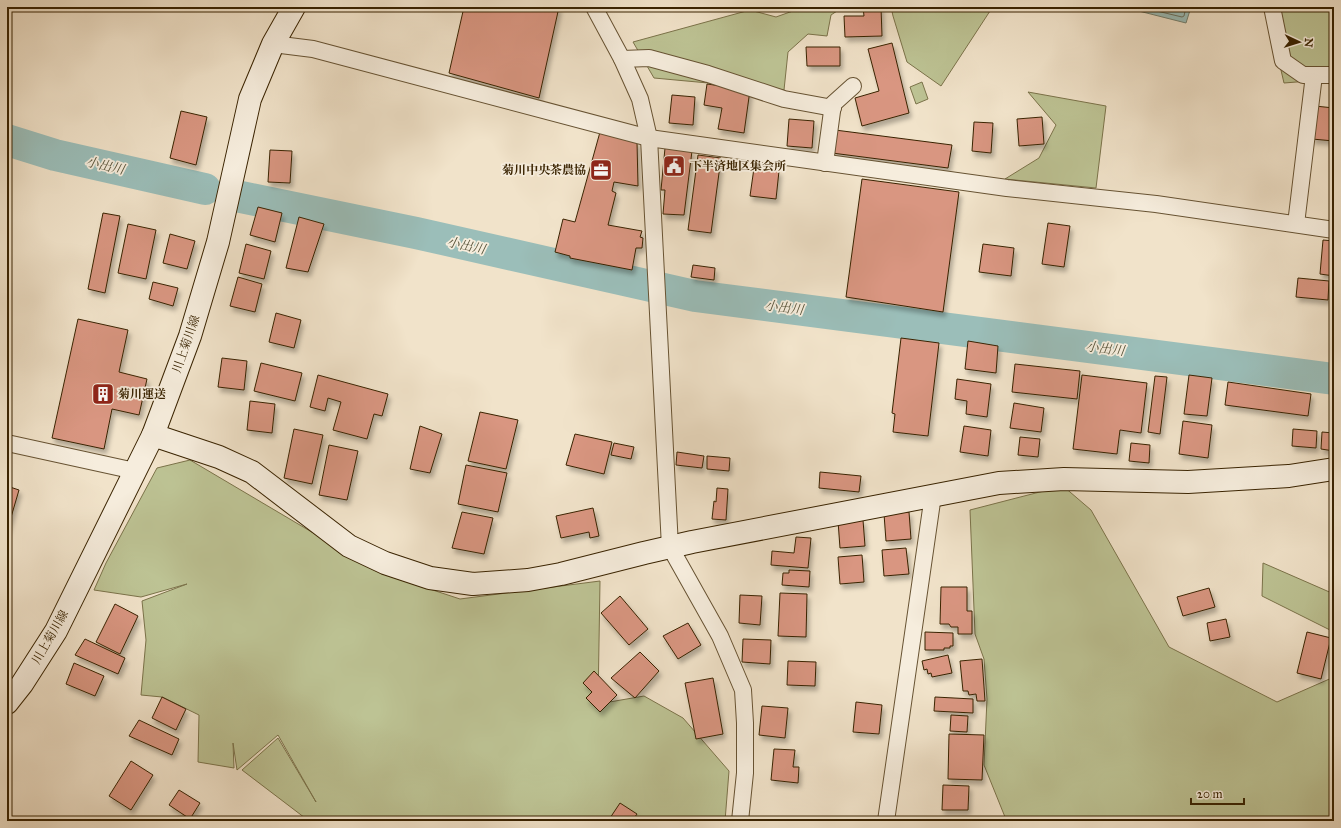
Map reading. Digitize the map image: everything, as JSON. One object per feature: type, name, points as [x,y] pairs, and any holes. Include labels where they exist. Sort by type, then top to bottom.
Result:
[{"type":"street","name":"川上菊川線","points":[[7,703],[22,684],[56,632],[153,435],[190,336],[218,242],[250,99],[273,44],[294,7]]},
{"type":"street","points":[[594,7],[622,59],[640,99],[649,138],[670,547],[720,636],[743,690],[745,772],[740,821]]},
{"type":"street","points":[[1272,7],[1283,61],[1303,74],[1334,75]]},
{"type":"street","points":[[273,44],[313,49],[649,138],[1007,188],[1156,204],[1334,230]]},
{"type":"street","points":[[622,59],[649,58],[708,74],[784,98],[833,108]]},
{"type":"street","points":[[1296,224],[1314,75]]},
{"type":"street","points":[[825,163],[833,104],[853,86]]},
{"type":"street","points":[[153,435],[219,457],[252,472],[349,546],[385,563],[430,578],[473,584],[528,580],[561,574],[670,547],[999,482],[1064,479],[1188,482],[1289,476],[1334,469]]},
{"type":"street","points":[[7,444],[135,471]]},
{"type":"street","points":[[886,821],[933,495]]},
{"type":"green space","points":[[804,7],[843,7],[831,15],[827,36],[808,34],[788,52],[784,90],[654,78],[633,42],[750,10],[776,17]]},
{"type":"green space","points":[[891,7],[955,7],[957,10],[990,11],[941,86],[907,62]]},
{"type":"green space","points":[[1271,7],[1334,7],[1334,79],[1284,83],[1270,23]]},
{"type":"green space","points":[[922,82],[928,99],[916,104],[910,87]]},
{"type":"green space","points":[[1028,92],[1106,106],[1096,188],[1005,179],[1039,158],[1056,125]]},
{"type":"green space","points":[[190,460],[381,573],[460,599],[600,581],[598,704],[644,696],[683,718],[729,771],[725,821],[309,821],[242,770],[278,738],[316,802],[278,735],[237,770],[233,743],[234,768],[198,762],[199,715],[162,697],[141,695],[146,640],[142,601],[187,584],[141,597],[94,590],[106,563],[157,468]]},
{"type":"green space","points":[[1063,486],[1091,510],[1169,647],[1277,702],[1334,677],[1334,821],[1028,821],[1005,817],[984,765],[987,699],[984,659],[975,634],[970,510]]},
{"type":"green space","points":[[1263,563],[1334,594],[1334,632],[1262,596]]},
{"type":"water","points":[[1123,7],[1191,7],[1186,23]]},
{"type":"building","points":[[464,7],[559,7],[539,98],[449,73]]},
{"type":"building","points":[[863,7],[881,7],[882,36],[845,37],[844,16],[864,16]]},
{"type":"building","points":[[892,43],[909,113],[862,126],[855,98],[879,91],[868,49]]},
{"type":"building","points":[[806,47],[840,47],[840,66],[807,66]]},
{"type":"building","points":[[707,84],[750,90],[744,133],[718,129],[722,108],[704,105]]},
{"type":"building","points":[[672,95],[695,97],[693,125],[669,123]]},
{"type":"building","points":[[1315,106],[1334,108],[1334,141],[1312,139]]},
{"type":"building","points":[[181,111],[207,117],[196,165],[170,158]]},
{"type":"building","points":[[1042,117],[1044,144],[1019,146],[1017,119]]},
{"type":"building","points":[[789,119],[814,121],[812,148],[787,146]]},
{"type":"building","points":[[974,122],[993,123],[991,153],[972,151]]},
{"type":"building","points":[[835,130],[952,145],[948,168],[832,153]]},
{"type":"building","points":[[600,132],[637,142],[638,186],[614,182],[612,191],[616,193],[608,225],[642,231],[640,237],[643,238],[642,248],[636,248],[632,270],[570,258],[570,256],[555,252],[563,219],[575,222]]},
{"type":"building","points":[[665,148],[692,151],[684,215],[663,214],[665,190],[661,190]]},
{"type":"building","points":[[270,150],[292,151],[290,183],[268,182]]},
{"type":"building","points":[[698,155],[721,158],[711,233],[688,230]]},
{"type":"building","points":[[754,168],[779,171],[776,199],[750,196]]},
{"type":"building","points":[[862,179],[959,192],[943,312],[846,297]]},
{"type":"building","points":[[258,207],[282,213],[275,242],[250,235]]},
{"type":"building","points":[[103,213],[120,216],[105,293],[88,289]]},
{"type":"building","points":[[299,217],[324,224],[308,272],[286,268]]},
{"type":"building","points":[[1048,223],[1070,226],[1064,267],[1042,264]]},
{"type":"building","points":[[128,224],[156,230],[146,279],[118,273]]},
{"type":"building","points":[[170,234],[195,241],[187,269],[163,263]]},
{"type":"building","points":[[1323,240],[1334,241],[1334,276],[1320,274]]},
{"type":"building","points":[[246,244],[271,251],[264,279],[239,273]]},
{"type":"building","points":[[983,244],[1014,248],[1011,276],[979,272]]},
{"type":"building","points":[[693,265],[715,268],[714,280],[691,277]]},
{"type":"building","points":[[238,277],[262,284],[255,312],[230,306]]},
{"type":"building","points":[[1298,278],[1329,281],[1328,300],[1296,297]]},
{"type":"building","points":[[153,282],[178,288],[173,306],[149,299]]},
{"type":"building","points":[[276,313],[301,320],[294,348],[269,342]]},
{"type":"building","name":"菊川運送","points":[[78,319],[128,330],[119,372],[147,379],[139,415],[112,409],[104,449],[52,438]]},
{"type":"building","points":[[901,338],[939,343],[928,436],[893,432],[895,414],[892,413]]},
{"type":"building","points":[[968,341],[998,346],[996,373],[965,369]]},
{"type":"building","points":[[222,358],[247,361],[244,390],[218,387]]},
{"type":"building","points":[[261,363],[302,373],[295,401],[254,391]]},
{"type":"building","points":[[1015,364],[1080,371],[1077,399],[1012,392]]},
{"type":"building","points":[[318,375],[388,394],[382,416],[374,414],[367,439],[333,430],[341,402],[328,398],[325,411],[310,407]]},
{"type":"building","points":[[1082,375],[1147,383],[1141,433],[1120,430],[1117,454],[1073,449]]},
{"type":"building","points":[[1189,375],[1212,378],[1207,416],[1184,414]]},
{"type":"building","points":[[1155,376],[1167,377],[1160,434],[1148,432]]},
{"type":"building","points":[[957,379],[991,384],[987,417],[966,414],[967,401],[955,399]]},
{"type":"building","points":[[1228,382],[1311,394],[1308,416],[1225,405]]},
{"type":"building","points":[[250,401],[275,404],[272,433],[247,430]]},
{"type":"building","points":[[1014,403],[1044,408],[1041,432],[1010,428]]},
{"type":"building","points":[[480,412],[518,420],[506,469],[468,461]]},
{"type":"building","points":[[1183,421],[1212,425],[1208,458],[1179,454]]},
{"type":"building","points":[[420,426],[442,434],[430,473],[410,469]]},
{"type":"building","points":[[964,426],[991,430],[988,456],[960,452]]},
{"type":"building","points":[[294,429],[323,435],[312,484],[284,478]]},
{"type":"building","points":[[1293,429],[1317,431],[1316,448],[1292,446]]},
{"type":"building","points":[[1322,432],[1334,433],[1334,451],[1321,449]]},
{"type":"building","points":[[575,434],[612,442],[604,474],[566,465]]},
{"type":"building","points":[[1020,437],[1040,439],[1038,457],[1018,455]]},
{"type":"building","points":[[614,443],[634,447],[631,459],[611,455]]},
{"type":"building","points":[[1131,443],[1150,445],[1149,463],[1129,461]]},
{"type":"building","points":[[329,445],[358,451],[347,500],[319,495]]},
{"type":"building","points":[[677,452],[704,456],[702,468],[676,465]]},
{"type":"building","points":[[707,456],[730,458],[729,471],[707,469]]},
{"type":"building","points":[[466,465],[507,473],[498,512],[458,504]]},
{"type":"building","points":[[820,472],[861,476],[859,492],[819,488]]},
{"type":"building","points":[[7,486],[19,490],[7,531]]},
{"type":"building","points":[[717,488],[728,489],[726,520],[712,519],[714,501],[716,502]]},
{"type":"building","points":[[593,508],[599,536],[590,538],[589,532],[561,538],[556,516]]},
{"type":"building","points":[[462,512],[493,518],[484,554],[452,548]]},
{"type":"building","points":[[909,512],[911,539],[886,541],[884,514]]},
{"type":"building","points":[[863,520],[865,546],[840,548],[838,521]]},
{"type":"building","points":[[796,537],[811,538],[808,568],[771,565],[772,551],[794,553]]},
{"type":"building","points":[[906,548],[909,574],[884,576],[882,550]]},
{"type":"building","points":[[862,555],[864,582],[840,584],[838,557]]},
{"type":"building","points":[[789,570],[810,571],[809,587],[782,585],[783,573],[789,573]]},
{"type":"building","points":[[941,587],[967,587],[967,611],[972,611],[972,634],[958,634],[958,627],[951,627],[949,624],[940,624]]},
{"type":"building","points":[[1209,588],[1215,607],[1183,616],[1177,597]]},
{"type":"building","points":[[780,593],[807,594],[806,637],[778,636]]},
{"type":"building","points":[[740,595],[762,596],[760,625],[739,623]]},
{"type":"building","points":[[620,596],[648,629],[629,645],[601,613]]},
{"type":"building","points":[[115,604],[138,616],[120,654],[96,642]]},
{"type":"building","points":[[1226,619],[1230,637],[1210,641],[1207,623]]},
{"type":"building","points":[[688,623],[701,645],[678,659],[663,636]]},
{"type":"building","points":[[925,632],[953,633],[953,646],[950,646],[950,648],[944,648],[944,650],[925,650]]},
{"type":"building","points":[[1307,632],[1331,638],[1321,679],[1297,673]]},
{"type":"building","points":[[85,639],[125,658],[118,674],[75,655]]},
{"type":"building","points":[[743,639],[771,640],[770,664],[742,662]]},
{"type":"building","points":[[640,652],[659,671],[635,698],[611,678]]},
{"type":"building","points":[[948,655],[952,673],[932,677],[931,673],[928,674],[927,669],[924,670],[922,661]]},
{"type":"building","points":[[982,659],[985,701],[977,701],[976,694],[969,695],[968,691],[963,691],[960,661]]},
{"type":"building","points":[[788,661],[816,662],[815,686],[787,685]]},
{"type":"building","points":[[74,663],[104,676],[95,696],[66,684]]},
{"type":"building","points":[[594,671],[617,695],[600,712],[586,698],[592,692],[583,683]]},
{"type":"building","points":[[713,678],[723,734],[696,739],[685,683]]},
{"type":"building","points":[[162,697],[186,709],[176,730],[152,718]]},
{"type":"building","points":[[935,697],[973,699],[973,713],[934,711]]},
{"type":"building","points":[[856,702],[882,705],[879,734],[853,732]]},
{"type":"building","points":[[762,706],[788,708],[785,738],[759,735]]},
{"type":"building","points":[[951,715],[968,716],[967,732],[950,731]]},
{"type":"building","points":[[139,720],[179,739],[172,755],[129,736]]},
{"type":"building","points":[[949,734],[984,735],[982,780],[948,779]]},
{"type":"building","points":[[774,749],[795,750],[793,767],[799,767],[798,783],[771,780]]},
{"type":"building","points":[[131,761],[153,775],[131,810],[109,796]]},
{"type":"building","points":[[943,785],[969,786],[968,810],[942,810]]},
{"type":"building","points":[[179,790],[200,803],[190,819],[169,805]]},
{"type":"building","points":[[620,803],[637,814],[632,821],[608,821]]},
{"type":"waterway","name":"小出川","points":[[7,140],[55,155],[205,189]]},
{"type":"waterway","name":"小出川","points":[[241,197],[416,233],[695,296],[1334,379]]},
{"type":"place","name":"下半済地区集会所","points":[[674,166]]},
{"type":"place","name":"菊川中央茶農協","points":[[601,170]]},
{"type":"place","name":"菊川運送","points":[[103,394]]}]
